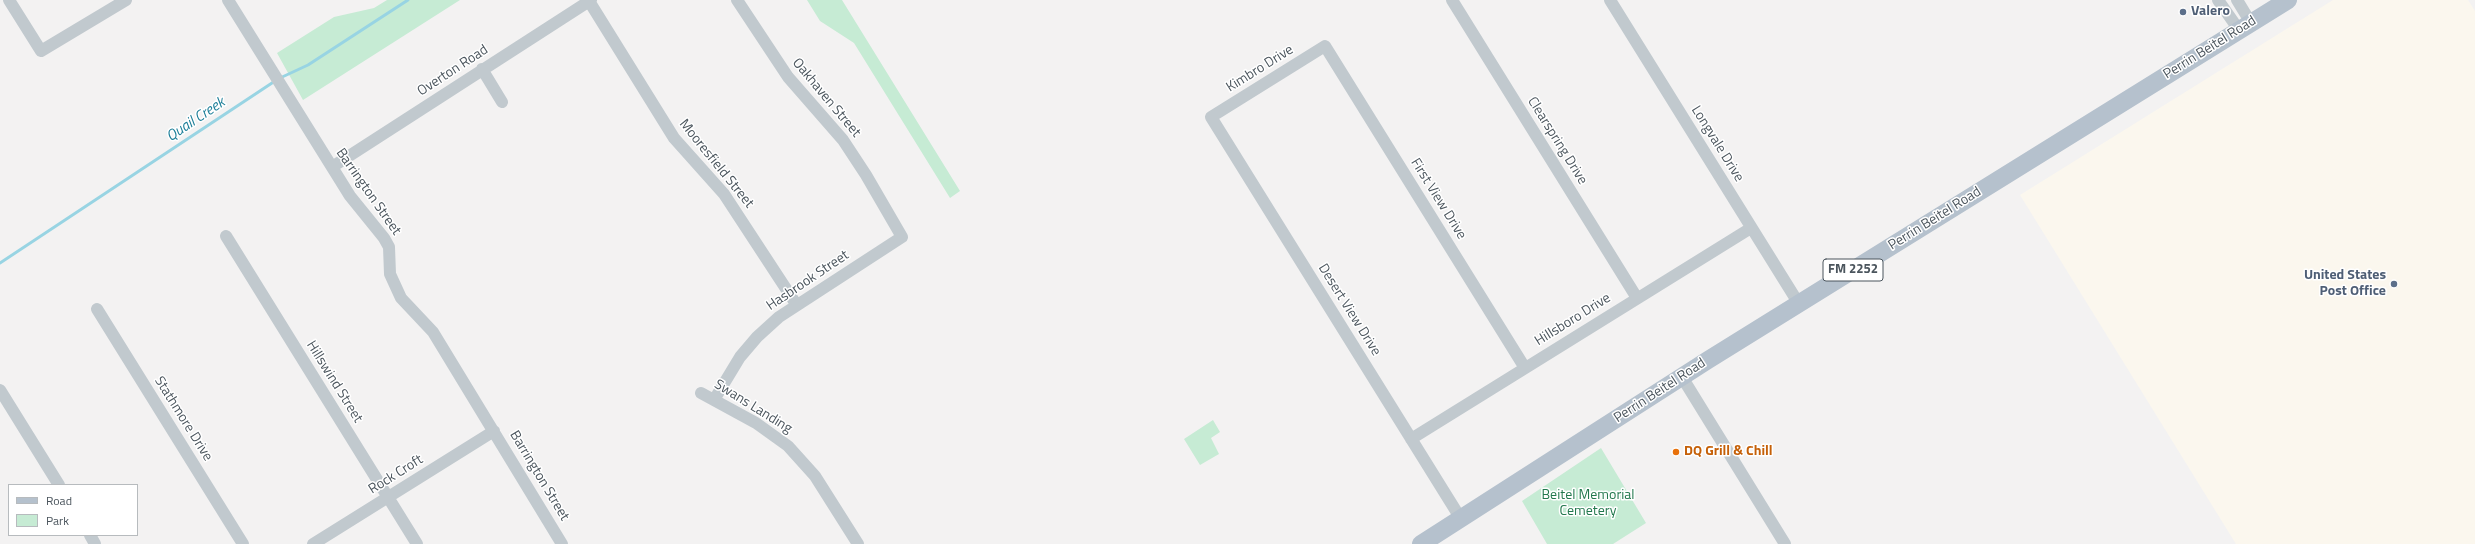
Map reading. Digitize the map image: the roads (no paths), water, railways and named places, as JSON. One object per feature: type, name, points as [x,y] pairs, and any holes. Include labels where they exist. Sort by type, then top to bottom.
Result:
[{"type":"main road","name":"Perrin Beitel Road","points":[[1421,544],[1798,304],[2288,0]]},
{"type":"street","points":[[9,0],[41,51],[126,0]]},
{"type":"street","name":"Barrington Street","points":[[228,0],[350,196],[384,238],[389,247],[390,274],[401,298],[433,332],[562,544]]},
{"type":"street","name":"Oakhaven Street","points":[[737,0],[784,71],[843,140],[866,175],[902,237]]},
{"type":"street","name":"Clearspring Drive","points":[[1452,0],[1637,298]]},
{"type":"street","name":"Longvale Drive","points":[[1610,0],[1798,304]]},
{"type":"street","points":[[2218,0],[2245,26]]},
{"type":"street","points":[[2236,0],[2245,26]]},
{"type":"street","name":"Overton Road","points":[[332,167],[590,1]]},
{"type":"street","name":"Mooresfield Street","points":[[590,1],[674,138],[724,194],[796,304]]},
{"type":"street","name":"Kimbro Drive","points":[[1211,117],[1325,46]]},
{"type":"street","name":"First View Drive","points":[[1325,46],[1525,368]]},
{"type":"street","points":[[482,70],[502,102]]},
{"type":"street","name":"Desert View Drive","points":[[1211,117],[1461,519]]},
{"type":"street","name":"Hillsboro Drive","points":[[1411,439],[1751,228]]},
{"type":"street","name":"Hillswind Street","points":[[226,236],[417,544]]},
{"type":"street","name":"Hasbrook Street","points":[[714,400],[730,371],[757,337],[796,304],[902,237]]},
{"type":"street","name":"Stathmore Drive","points":[[98,309],[243,544]]},
{"type":"street","points":[[1682,377],[1785,544]]},
{"type":"street","points":[[0,390],[58,484]]},
{"type":"street","name":"Swans Landing","points":[[701,393],[772,434],[797,456],[815,476],[858,544]]},
{"type":"street","name":"Rock Croft","points":[[313,544],[494,431]]},
{"type":"waterway","name":"Quail Creek","points":[[280,78],[308,65],[408,0]]},
{"type":"waterway","name":"Quail Creek","points":[[0,263],[275,81]]},
{"type":"place","name":"Valero","points":[[2183,12]]},
{"type":"place","name":"United States Post Office","points":[[2394,284]]},
{"type":"place","name":"DQ Grill & Chill","points":[[1676,452]]},
{"type":"park label","name":"Beitel Memorial Cemetery","points":[[1588,504]]}]
